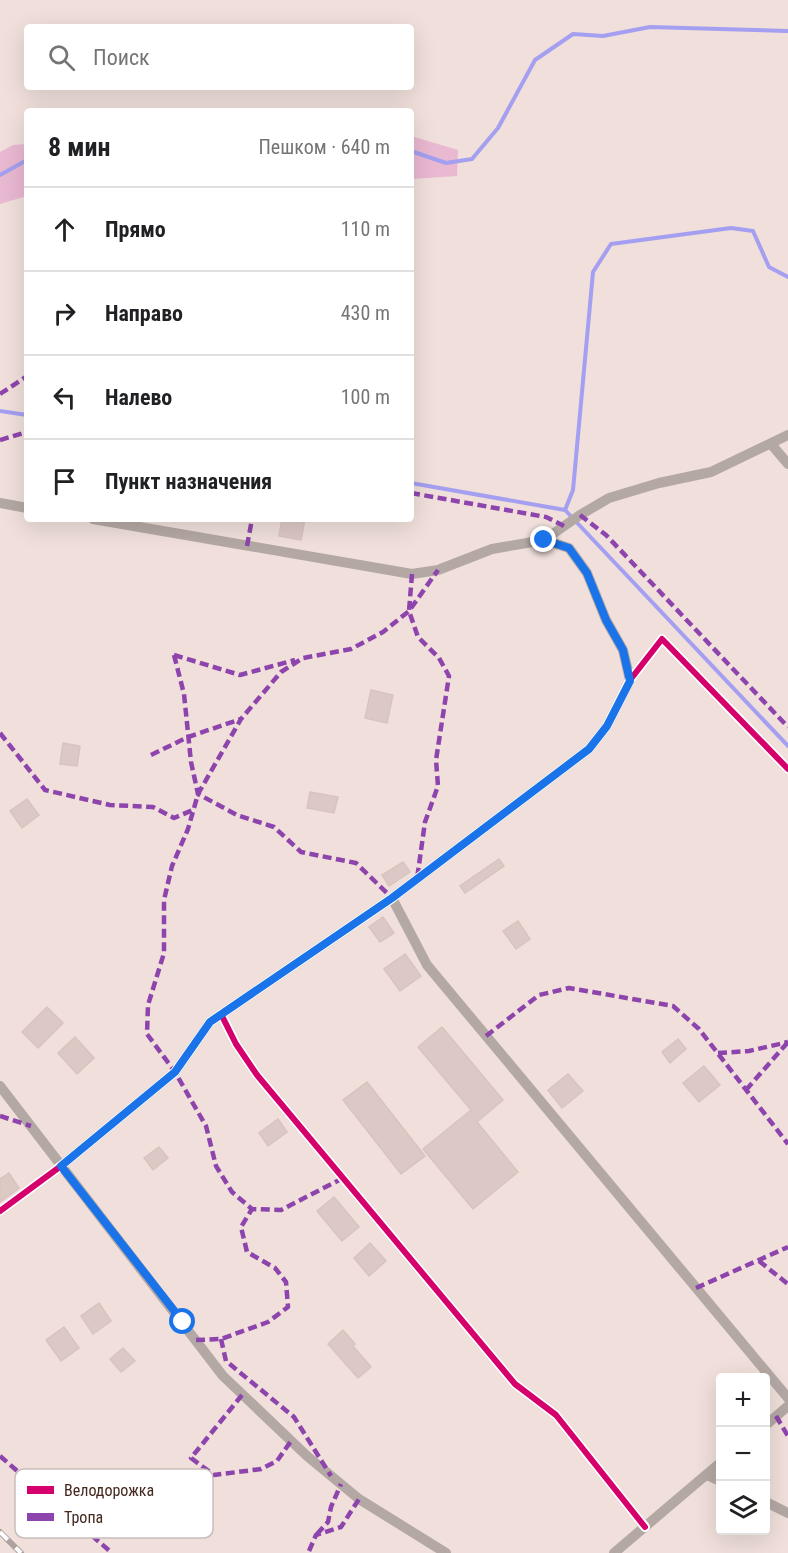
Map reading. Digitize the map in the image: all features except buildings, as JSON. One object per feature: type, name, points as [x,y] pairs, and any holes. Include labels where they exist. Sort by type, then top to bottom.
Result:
[{"type":"street","points":[[110,522],[412,574],[438,570],[492,549],[544,540],[580,514],[609,498],[658,483],[711,472],[788,435]]},
{"type":"street","points":[[771,444],[788,464]]},
{"type":"street","points":[[0,503],[24,507]]},
{"type":"street","points":[[544,540],[569,548],[587,573],[606,620],[623,650],[630,681]]},
{"type":"street","points":[[0,1211],[61,1166],[175,1072],[210,1022],[392,898],[589,749],[607,726],[630,681],[662,639],[788,770]]},
{"type":"street","points":[[392,898],[427,965],[788,1398]]},
{"type":"street","points":[[221,1014],[236,1044],[257,1075],[516,1384],[556,1415],[645,1527]]},
{"type":"street","points":[[0,1086],[223,1376],[307,1456],[359,1499],[446,1553]]},
{"type":"street","points":[[770,1421],[788,1406]]},
{"type":"street","points":[[614,1553],[716,1466]]},
{"type":"street","points":[[707,1474],[716,1479]]},
{"type":"street","points":[[770,1504],[788,1513]]},
{"type":"shaded area","points":[[414,137],[458,150],[457,176],[414,179]]},
{"type":"shaded area","points":[[24,144],[24,197],[0,204],[0,152],[13,145]]},
{"type":"waterway","points":[[414,152],[446,163],[472,159],[498,128],[535,60],[573,34],[603,36],[650,27],[788,31]]},
{"type":"waterway","points":[[0,175],[24,162]]},
{"type":"waterway","points":[[565,510],[573,490],[593,272],[611,244],[731,228],[753,231],[769,267],[788,277]]},
{"type":"waterway","points":[[0,411],[24,415]]},
{"type":"waterway","points":[[414,484],[565,510],[788,746]]},
{"type":"railway","points":[[0,1532],[21,1553]]},
{"type":"marked path","points":[[0,394],[24,378]]},
{"type":"marked path","points":[[0,440],[24,433]]},
{"type":"marked path","points":[[414,494],[546,517],[564,526]]},
{"type":"marked path","points":[[580,515],[606,535],[788,727]]},
{"type":"marked path","points":[[247,546],[251,522]]},
{"type":"marked path","points":[[343,1178],[281,1210],[252,1209],[232,1192],[216,1166],[206,1126],[175,1072],[147,1034],[148,1005],[164,953],[164,900],[172,866],[188,829],[198,794],[241,719],[281,672],[303,658],[351,649],[383,632],[409,611],[438,570]]},
{"type":"marked path","points":[[412,574],[409,611],[418,637],[439,658],[449,676],[436,760],[438,786],[425,822],[417,879]]},
{"type":"marked path","points":[[174,655],[184,694],[191,762],[198,794],[237,815],[274,827],[301,852],[356,863],[392,898]]},
{"type":"marked path","points":[[174,655],[240,675],[295,660]]},
{"type":"marked path","points":[[151,755],[188,737],[241,719]]},
{"type":"marked path","points":[[0,733],[45,790],[110,805],[153,807],[174,818],[193,810]]},
{"type":"marked path","points":[[486,1036],[539,995],[569,988],[673,1006],[699,1029],[788,1144]]},
{"type":"marked path","points":[[718,1053],[749,1051],[788,1042]]},
{"type":"marked path","points":[[746,1090],[788,1042]]},
{"type":"marked path","points":[[0,1116],[31,1126]]},
{"type":"marked path","points":[[196,1340],[221,1339],[268,1322],[288,1307],[286,1282],[275,1268],[247,1252],[241,1227],[252,1209]]},
{"type":"marked path","points":[[696,1288],[788,1247]]},
{"type":"marked path","points":[[759,1261],[788,1284]]},
{"type":"marked path","points":[[221,1339],[226,1361],[294,1417],[331,1476]]},
{"type":"marked path","points":[[206,1469],[191,1458],[242,1395]]},
{"type":"marked path","points":[[776,1416],[788,1436]]},
{"type":"marked path","points":[[213,1474],[261,1469],[277,1461],[291,1441]]},
{"type":"marked path","points":[[0,1456],[15,1469]]},
{"type":"marked path","points":[[317,1534],[328,1522],[331,1507],[341,1484]]},
{"type":"marked path","points":[[309,1551],[316,1535],[341,1527],[359,1499]]},
{"type":"marked path","points":[[95,1538],[112,1553]]},
{"type":"cycle path","points":[[0,1211],[61,1166],[175,1072],[210,1022],[392,898],[589,749],[607,726],[630,680],[662,639],[788,769]]},
{"type":"cycle path","points":[[221,1014],[236,1044],[257,1075],[515,1384],[556,1415],[645,1527]]},
{"type":"route","points":[[183,1322],[61,1166],[175,1072],[210,1022],[392,898],[589,749],[607,726],[630,681],[623,650],[606,620],[587,573],[569,548],[544,540]]}]
